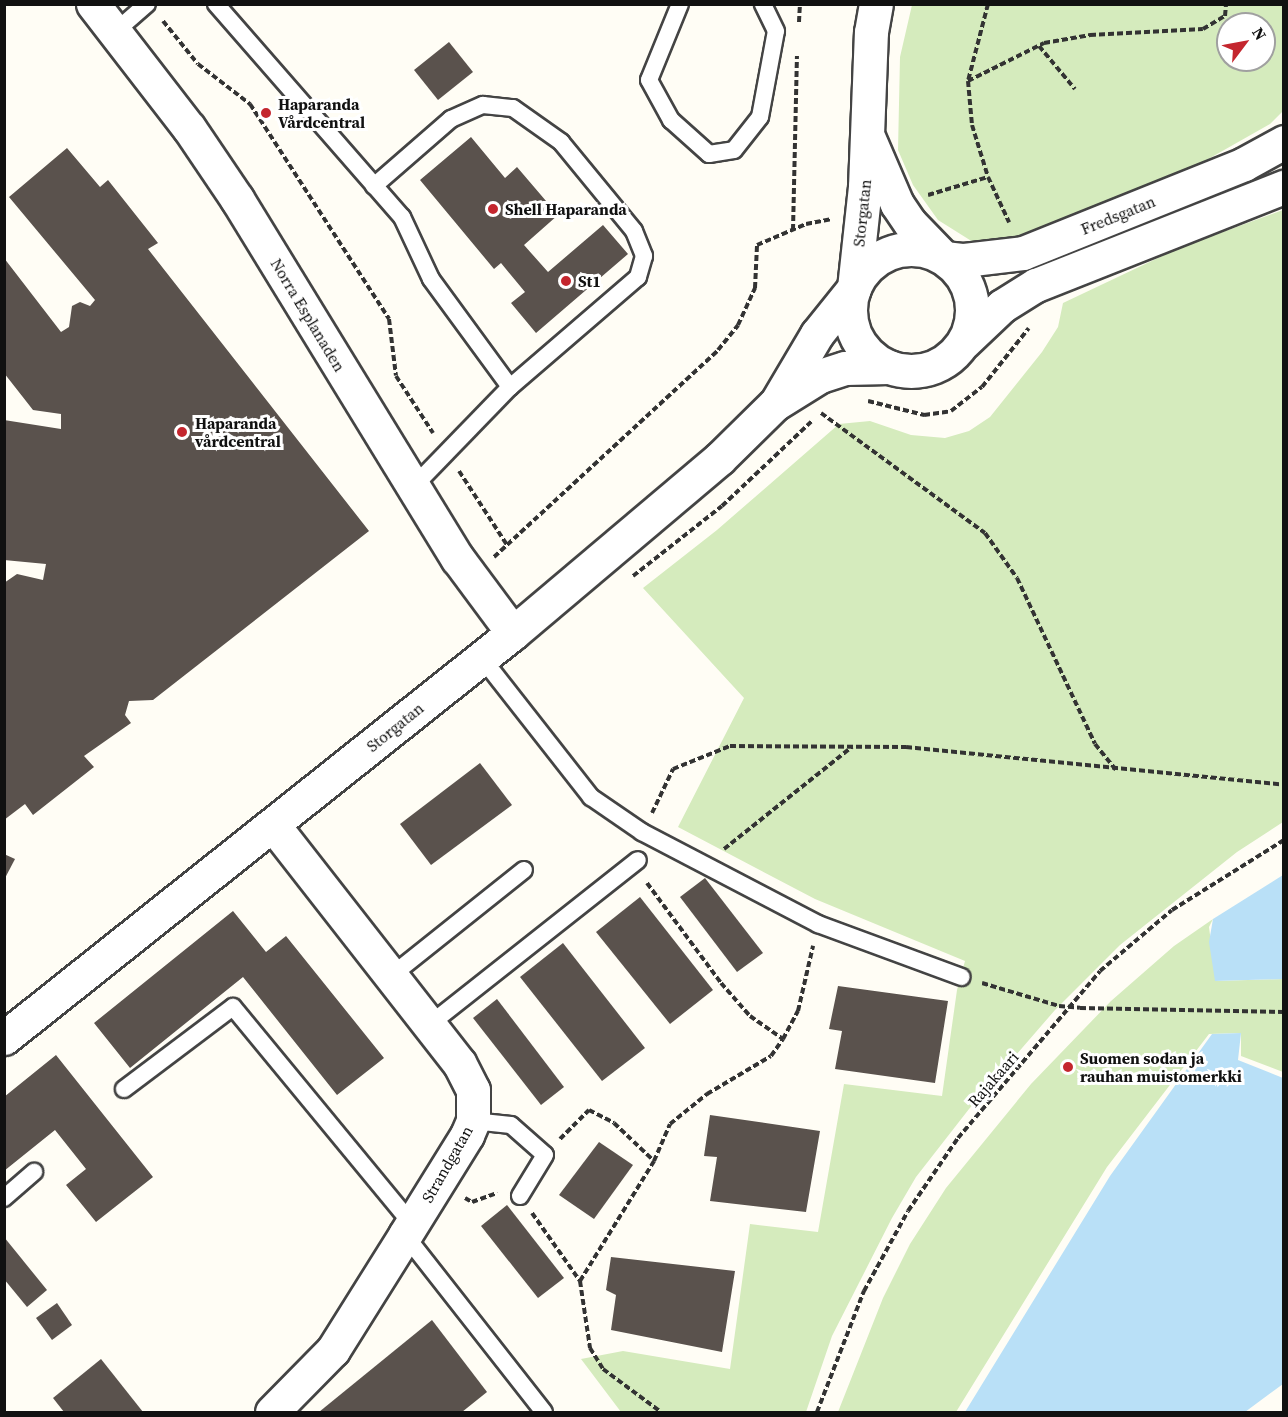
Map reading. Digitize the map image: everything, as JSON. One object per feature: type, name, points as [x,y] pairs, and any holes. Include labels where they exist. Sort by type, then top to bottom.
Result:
[{"type":"street","name":"Norra Esplanaden","points":[[93,4],[116,31],[237,199],[413,487],[472,579],[513,633]]},
{"type":"street","name":"Storgatan","points":[[876,4],[871,32],[869,139],[863,213],[850,311],[855,335],[868,355],[889,367]]},
{"type":"street","name":"Storgatan","points":[[4,1038],[513,633],[719,459],[775,404],[820,376],[845,368],[889,367],[913,372],[931,368],[947,360],[963,342],[972,320],[971,296],[961,274],[897,204],[869,139]]},
{"type":"street","name":"Fredsgatan","points":[[944,258],[984,261],[1023,253],[1244,164],[1284,142]]},
{"type":"street","name":"Fredsgatan","points":[[963,342],[1002,306],[1036,285],[1284,187]]},
{"type":"street","name":"Storgatan","points":[[775,404],[817,334],[854,288],[866,268],[897,250],[921,249],[944,258]]},
{"type":"street","name":"Strandgatan","points":[[272,1413],[333,1350],[437,1183],[473,1120],[473,1090],[459,1063],[273,825]]},
{"type":"lane","points":[[216,4],[402,217],[431,279],[510,387]]},
{"type":"lane","points":[[680,4],[649,80],[670,120],[709,154],[734,150],[760,117],[776,31],[763,4]]},
{"type":"lane","points":[[116,31],[151,9]]},
{"type":"lane","points":[[374,186],[451,119],[483,105],[513,108],[561,142],[634,231],[644,256],[638,277],[510,387],[413,487]]},
{"type":"lane","points":[[482,658],[591,797],[642,832],[702,866],[818,924],[961,976]]},
{"type":"lane","points":[[429,1024],[635,862]]},
{"type":"lane","points":[[391,976],[524,870]]},
{"type":"lane","points":[[124,1089],[233,1006],[408,1229],[544,1413]]},
{"type":"lane","points":[[473,1120],[511,1125],[545,1155],[520,1196]]},
{"type":"lane","points":[[4,1198],[34,1172]]},
{"type":"path","points":[[798,33],[800,4]]},
{"type":"path","points":[[968,81],[1039,46],[1090,35],[1203,28],[1225,15],[1226,4]]},
{"type":"path","points":[[151,9],[198,64],[250,104],[390,319],[396,376],[507,546]]},
{"type":"path","points":[[793,230],[798,43]]},
{"type":"path","points":[[1039,46],[1075,89]]},
{"type":"path","points":[[897,204],[988,177]]},
{"type":"path","points":[[472,579],[718,350],[738,325],[755,288],[757,245],[793,230],[863,213]]},
{"type":"path","points":[[820,413],[985,532],[1017,578],[1090,734],[1116,771]]},
{"type":"path","points":[[642,832],[673,769],[730,746],[906,747],[1116,771],[1284,785]]},
{"type":"path","points":[[702,866],[852,747]]},
{"type":"path","name":"Rajakaari","points":[[817,1413],[864,1291],[908,1211],[958,1138],[1072,1007],[1100,971],[1172,910],[1284,840]]},
{"type":"path","points":[[635,862],[721,983],[750,1016],[783,1039]]},
{"type":"path","points":[[580,1281],[654,1161],[670,1124],[708,1094],[771,1056],[783,1039],[798,1011],[818,924]]},
{"type":"path","points":[[961,976],[1072,1007],[1284,1012]]},
{"type":"path","points":[[545,1155],[589,1110],[614,1123],[654,1161]]},
{"type":"path","points":[[437,1183],[472,1202],[497,1193],[520,1196],[580,1281],[590,1348],[603,1369],[661,1413]]},
{"type":"green space","points":[[912,5],[1283,5],[1283,111],[1270,124],[1180,175],[1011,244],[973,242],[938,220],[913,185],[898,150],[900,57]]},
{"type":"green space","points":[[1283,210],[1283,822],[1237,852],[1120,945],[1055,1010],[969,1109],[916,1177],[892,1218],[832,1336],[806,1412],[621,1412],[581,1359],[623,1351],[730,1369],[750,1224],[818,1232],[844,1084],[942,1096],[957,990],[965,961],[815,899],[678,827],[744,698],[643,588],[717,530],[839,424],[870,421],[911,435],[945,438],[969,431],[990,417],[1042,352],[1058,327],[1063,303],[1179,248]]},
{"type":"green space","points":[[1213,919],[1209,927],[1216,981],[1283,979],[1283,1072],[1241,1056],[1241,1033],[1209,1034],[1107,1167],[956,1412],[838,1412],[883,1298],[910,1244],[946,1188],[1031,1084],[1111,1001],[1174,946]]},
{"type":"water","points":[[1283,875],[1283,979],[1215,981],[1209,942],[1213,919]]},
{"type":"water","points":[[1241,1033],[1238,1060],[1283,1078],[1283,1384],[1245,1412],[965,1412],[1110,1176],[1212,1034]]},
{"type":"building","points":[[449,42],[473,72],[438,100],[414,70]]},
{"type":"building","points":[[471,137],[505,178],[517,167],[558,215],[524,245],[548,272],[603,225],[628,254],[536,333],[511,303],[525,292],[501,263],[494,269],[420,180]]},
{"type":"building","points":[[67,148],[100,187],[108,180],[158,243],[148,249],[369,531],[153,700],[129,701],[125,715],[131,723],[84,756],[94,767],[33,815],[25,804],[4,820],[4,583],[17,574],[43,580],[46,564],[4,560],[4,420],[61,429],[61,414],[33,410],[4,373],[4,258],[61,332],[69,327],[72,306],[80,302],[90,306],[95,300],[9,197]]},
{"type":"building","points":[[480,763],[512,805],[431,865],[400,824]]},
{"type":"building","points":[[4,854],[15,859],[4,880]]},
{"type":"building","points":[[705,878],[763,953],[737,972],[680,897]]},
{"type":"building","points":[[640,897],[713,990],[670,1024],[596,932]]},
{"type":"building","points":[[233,911],[266,952],[286,936],[384,1058],[337,1095],[243,977],[130,1068],[94,1023]]},
{"type":"building","points":[[563,943],[645,1048],[602,1081],[520,977]]},
{"type":"building","points":[[838,986],[948,1001],[935,1083],[835,1069],[842,1031],[829,1029]]},
{"type":"building","points":[[497,999],[564,1087],[541,1105],[473,1018]]},
{"type":"building","points":[[56,1055],[153,1177],[96,1222],[66,1185],[86,1169],[55,1130],[4,1171],[4,1097]]},
{"type":"building","points":[[710,1115],[820,1131],[806,1212],[710,1201],[717,1157],[704,1156]]},
{"type":"building","points":[[599,1142],[633,1165],[594,1219],[559,1195]]},
{"type":"building","points":[[507,1205],[564,1278],[538,1298],[481,1226]]},
{"type":"building","points":[[4,1237],[47,1290],[27,1307],[4,1279]]},
{"type":"building","points":[[611,1257],[735,1271],[722,1352],[611,1330],[616,1295],[606,1290]]},
{"type":"building","points":[[57,1303],[72,1325],[52,1340],[36,1318]]},
{"type":"building","points":[[432,1320],[487,1392],[462,1412],[319,1412]]},
{"type":"building","points":[[101,1359],[143,1412],[64,1412],[53,1398]]},
{"type":"place","name":"Haparanda Vårdcentral","points":[[266,113]]},
{"type":"place","name":"Shell Haparanda","points":[[493,209]]},
{"type":"place","name":"St1","points":[[566,281]]},
{"type":"place","name":"Haparanda vårdcentral","points":[[182,432]]},
{"type":"place","name":"Suomen sodan ja rauhan muistomerkki","points":[[1068,1067]]}]
